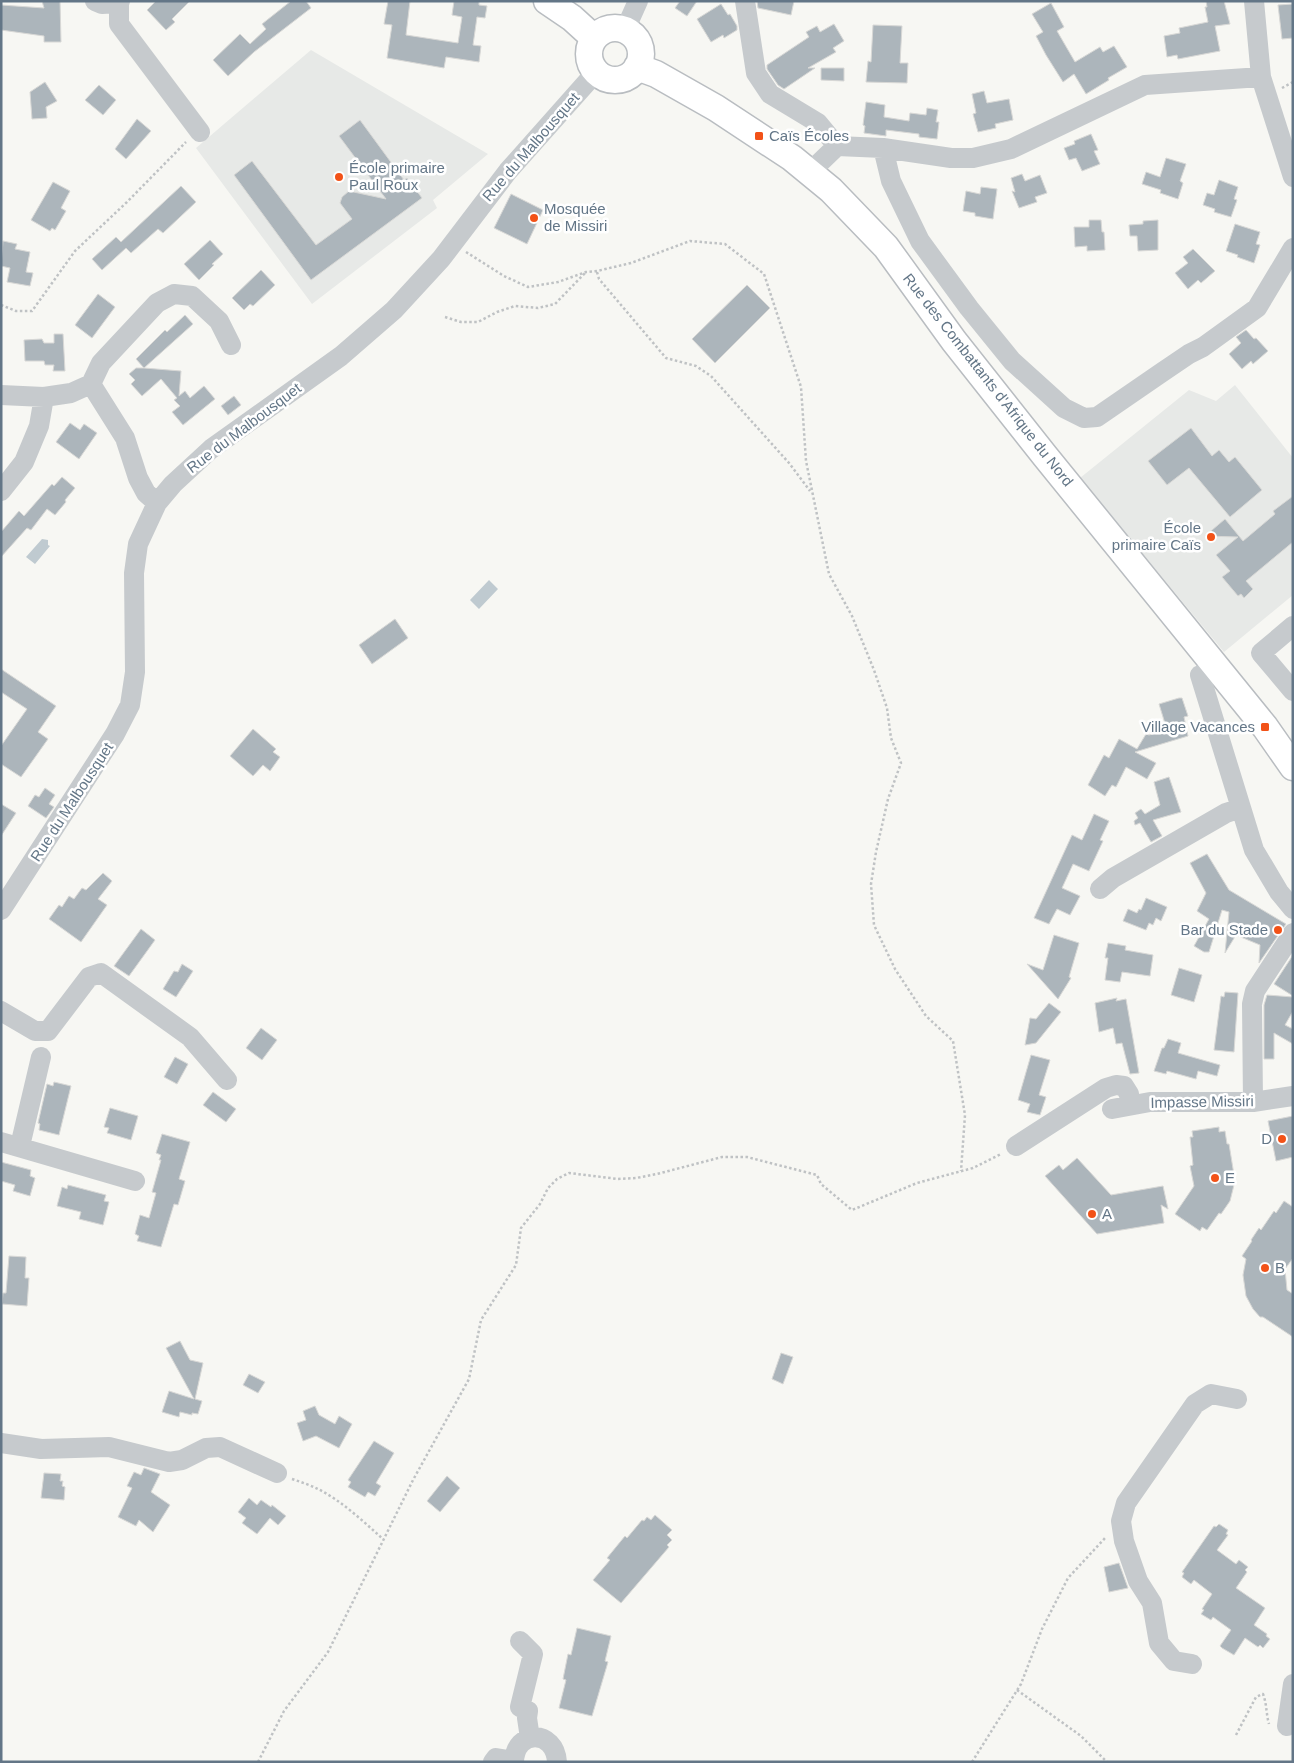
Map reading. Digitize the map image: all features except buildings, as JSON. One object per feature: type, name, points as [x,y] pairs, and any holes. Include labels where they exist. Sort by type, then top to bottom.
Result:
[{"type":"main road","points":[[547,1],[572,18],[594,38]]},
{"type":"main road","points":[[612,28],[625,30],[631,33],[639,44],[641,52],[637,67],[626,78],[610,80],[596,72],[589,58],[589,51],[594,38],[599,33],[612,28]]},
{"type":"main road","name":"Rue des Combattants d'Afrique du Nord","points":[[637,67],[656,74],[716,108],[810,172],[831,190],[886,247],[954,341],[1290,760]]},
{"type":"street","points":[[95,1],[102,4],[120,2],[119,24],[200,131]]},
{"type":"street","points":[[625,30],[638,1]]},
{"type":"street","points":[[745,1],[756,73],[770,94],[818,123],[838,146]]},
{"type":"street","points":[[1254,1],[1261,77],[1293,177]]},
{"type":"street","name":"Rue du Malbousquet","points":[[1,910],[116,734],[130,705],[135,672],[134,573],[138,544],[157,503],[172,484],[211,449],[341,356],[394,310],[441,259],[508,171],[596,72]]},
{"type":"street","points":[[810,172],[838,146],[883,148],[951,158],[973,158],[1011,149],[1145,85],[1261,77]]},
{"type":"street","points":[[883,148],[891,181],[920,241],[969,308],[1012,360],[1064,408],[1084,418],[1097,417],[1189,354],[1203,347],[1256,308],[1293,248]]},
{"type":"street","points":[[1,394],[44,397],[71,393],[92,384],[102,363],[157,303],[174,294],[192,296],[218,321],[231,345]]},
{"type":"street","points":[[92,384],[125,438],[138,478],[146,493],[157,503]]},
{"type":"street","points":[[1,492],[24,462],[39,426],[44,397]]},
{"type":"street","points":[[1293,626],[1261,653],[1293,691]]},
{"type":"street","points":[[1200,675],[1254,850],[1279,892],[1293,909]]},
{"type":"street","points":[[1100,889],[1114,878],[1226,813],[1241,808]]},
{"type":"street","points":[[1253,1102],[1252,1004],[1255,991],[1293,933]]},
{"type":"street","points":[[1,1011],[35,1032],[48,1031],[89,977],[101,973],[190,1037],[227,1080]]},
{"type":"street","points":[[41,1057],[10,1144],[135,1180]]},
{"type":"street","name":"Impasse Missiri","points":[[1016,1146],[1106,1088],[1116,1085],[1124,1086],[1129,1094],[1121,1107],[1150,1102],[1253,1102],[1293,1096]]},
{"type":"street","points":[[1192,1664],[1174,1661],[1160,1643],[1152,1603],[1138,1580],[1124,1541],[1121,1521],[1126,1502],[1195,1404],[1211,1394],[1237,1399]]},
{"type":"street","points":[[1,1443],[40,1449],[109,1447],[169,1462],[182,1460],[206,1448],[220,1447],[277,1473]]},
{"type":"street","points":[[520,1641],[533,1654],[520,1708],[528,1711]]},
{"type":"street","points":[[530,1738],[527,1718],[528,1711],[532,1706],[539,1680]]},
{"type":"street","points":[[1278,1726],[1293,1684]]},
{"type":"street","points":[[493,1762],[496,1758],[514,1762],[518,1746],[523,1741],[530,1738],[541,1738],[551,1743],[556,1752],[557,1762]]},
{"type":"path","points":[[1,305],[16,311],[32,311],[75,251],[200,131]]},
{"type":"path","points":[[452,244],[504,276],[528,287],[558,282],[586,272],[630,263],[690,240],[725,244],[764,274],[802,387],[806,461],[828,574],[852,616],[874,670],[887,708],[890,738],[901,763],[888,799],[876,852],[871,884],[874,925],[895,969],[926,1016],[953,1041],[965,1115],[961,1171]]},
{"type":"path","points":[[597,271],[599,279],[666,358],[696,366],[711,376],[789,463],[811,492]]},
{"type":"path","points":[[445,317],[461,322],[478,322],[497,312],[515,306],[538,308],[555,304],[586,272]]},
{"type":"path","points":[[258,1762],[284,1711],[328,1652],[413,1480],[469,1379],[481,1320],[516,1265],[521,1228],[540,1204],[548,1188],[557,1179],[569,1174],[618,1179],[636,1178],[722,1157],[747,1157],[817,1175],[822,1184],[852,1210],[917,1182],[973,1168],[1016,1146]]},
{"type":"path","points":[[277,1473],[319,1489],[384,1540]]},
{"type":"path","points":[[972,1762],[1021,1684],[1042,1629],[1068,1578],[1121,1521]]},
{"type":"path","points":[[1017,1690],[1081,1736],[1107,1762]]},
{"type":"path","points":[[1236,1735],[1256,1697],[1264,1694],[1267,1704],[1267,1718],[1278,1726]]},
{"type":"shaded area","name":"École primaire Paul Roux","points":[[311,50],[488,154],[433,200],[437,208],[312,304],[196,148]]},
{"type":"shaded area","name":"École primaire Caïs","points":[[1235,385],[1293,458],[1293,595],[1224,652],[1080,478],[1189,390],[1216,401]]},
{"type":"shaded area","points":[[42,539],[48,540],[48,545],[50,546],[35,564],[26,557]]},
{"type":"shaded area","points":[[489,580],[498,589],[479,609],[470,600]]},
{"type":"place","name":"Caïs Écoles","points":[[759,136]]},
{"type":"place","name":"École primaire Paul Roux","points":[[339,177]]},
{"type":"place","name":"Mosquée de Missiri","points":[[534,218]]},
{"type":"place","name":"École primaire Caïs","points":[[1211,537]]},
{"type":"place","name":"Village Vacances","points":[[1265,727]]},
{"type":"place","name":"Bar du Stade","points":[[1278,930]]},
{"type":"place","name":"D","points":[[1282,1139]]},
{"type":"place","name":"E","points":[[1215,1178]]},
{"type":"place","name":"A","points":[[1092,1214]]},
{"type":"place","name":"B","points":[[1265,1268]]}]
